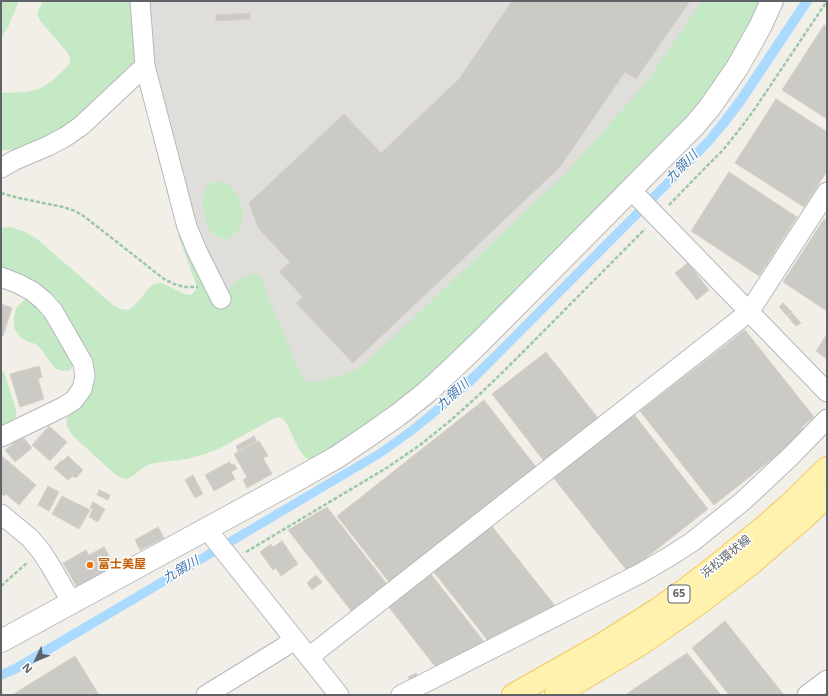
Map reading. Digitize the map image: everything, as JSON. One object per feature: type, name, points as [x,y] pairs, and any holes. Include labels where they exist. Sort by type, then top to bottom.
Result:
[{"type":"main road","name":"浜松環状線","points":[[513,695],[601,645],[658,609],[686,589],[765,526],[827,468]]},
{"type":"main road","name":"浜松環状線","points":[[556,695],[641,644],[697,605],[757,559],[827,496]]},
{"type":"street","points":[[140,1],[145,66],[188,227],[197,251],[218,292]]},
{"type":"street","points":[[1,641],[72,603],[221,546],[305,476],[368,436],[427,392],[460,362],[634,193],[714,100],[737,68],[760,27],[772,1]]},
{"type":"street","points":[[1,168],[15,160],[48,146],[81,126],[145,66]]},
{"type":"street","points":[[309,658],[749,312],[827,192]]},
{"type":"street","points":[[634,193],[827,392]]},
{"type":"street","points":[[1,277],[32,291],[53,311],[83,363],[85,376],[82,389],[74,400],[63,407],[1,437]]},
{"type":"street","points":[[400,695],[641,573],[692,542],[743,501],[791,456],[827,419]]},
{"type":"street","points":[[1,514],[30,538],[41,551],[72,603]]},
{"type":"street","points":[[221,546],[339,695]]},
{"type":"street","points":[[206,695],[284,647],[294,639]]},
{"type":"street","points":[[807,695],[827,680]]},
{"type":"path","points":[[221,546],[388,467],[445,425],[480,394],[723,150],[754,110],[827,1]]},
{"type":"path","points":[[1,193],[63,207],[74,211],[85,217],[164,279],[185,287],[196,287],[218,292]]},
{"type":"path","points":[[1,586],[41,551]]},
{"type":"shaded area","points":[[146,1],[764,1],[306,458],[300,451],[197,237],[151,65]]},
{"type":"green space","points":[[1,1],[19,1],[8,27],[1,38]]},
{"type":"green space","points":[[43,1],[134,1],[137,56],[134,65],[62,131],[18,149],[1,150],[1,93],[26,92],[39,89],[52,81],[70,63],[68,53],[38,17],[38,11]]},
{"type":"green space","points":[[702,1],[764,1],[704,102],[422,386],[313,460],[306,458],[300,451],[287,424],[283,419],[278,417],[218,449],[187,459],[147,465],[127,479],[116,475],[72,435],[67,426],[67,418],[72,410],[82,349],[1,272],[1,228],[11,227],[25,232],[37,239],[113,305],[120,309],[128,310],[135,305],[154,284],[164,284],[185,294],[191,295],[196,290],[196,284],[178,235],[180,231],[225,302],[229,290],[238,280],[254,273],[258,275],[300,373],[304,379],[309,382],[316,382],[343,375],[356,370],[368,361],[567,172],[645,84]]},
{"type":"green space","points":[[216,181],[226,183],[233,188],[240,199],[243,215],[241,225],[236,233],[228,239],[219,238],[213,234],[207,225],[202,203],[203,194],[208,185]]},
{"type":"green space","points":[[32,298],[40,303],[74,363],[70,370],[63,371],[56,369],[36,344],[28,342],[20,337],[14,328],[14,316],[17,307],[24,300]]},
{"type":"green space","points":[[1,369],[5,375],[16,410],[16,417],[12,424],[1,432]]},
{"type":"water","name":"九領川","points":[[801,1],[813,1],[745,103],[714,142],[472,386],[443,411],[382,457],[18,673],[1,680],[1,670],[14,664],[377,450],[408,428],[437,404],[492,353],[707,136],[737,97]]},
{"type":"building","points":[[512,1],[690,1],[636,79],[625,72],[560,167],[353,363],[296,303],[303,297],[279,272],[290,262],[258,228],[249,203],[344,114],[381,153],[459,79]]},
{"type":"building","points":[[250,13],[250,19],[216,21],[216,15]]},
{"type":"building","points":[[824,25],[827,27],[827,119],[782,90]]},
{"type":"building","points":[[776,99],[827,132],[827,171],[804,207],[735,163]]},
{"type":"building","points":[[729,172],[797,217],[759,276],[691,231]]},
{"type":"building","points":[[824,219],[827,221],[827,311],[783,282]]},
{"type":"building","points":[[688,263],[709,290],[697,300],[675,273]]},
{"type":"building","points":[[783,303],[792,312],[787,316],[779,307]]},
{"type":"building","points":[[1,304],[12,308],[3,336],[1,335]]},
{"type":"building","points":[[792,313],[801,323],[796,326],[788,317]]},
{"type":"building","points":[[745,330],[814,417],[802,427],[806,432],[714,505],[640,411]]},
{"type":"building","points":[[827,334],[827,359],[816,351]]},
{"type":"building","points":[[546,352],[598,418],[544,461],[492,394]]},
{"type":"building","points":[[39,366],[42,377],[38,379],[44,399],[20,407],[10,374]]},
{"type":"building","points":[[484,400],[536,467],[389,582],[337,516]]},
{"type":"building","points":[[633,413],[708,509],[628,572],[552,476]]},
{"type":"building","points":[[49,426],[67,442],[50,461],[32,445]]},
{"type":"building","points":[[22,436],[32,448],[15,462],[5,450]]},
{"type":"building","points":[[254,436],[257,441],[238,451],[236,446]]},
{"type":"building","points":[[259,441],[268,456],[263,458],[272,474],[247,488],[243,480],[247,477],[234,454]]},
{"type":"building","points":[[68,456],[83,470],[76,478],[73,476],[68,480],[54,468]]},
{"type":"building","points":[[3,457],[36,485],[19,505],[6,494],[4,496],[1,493],[1,459]]},
{"type":"building","points":[[229,462],[232,465],[234,464],[237,469],[231,472],[235,479],[214,491],[205,475]]},
{"type":"building","points":[[193,475],[203,494],[195,498],[185,480]]},
{"type":"building","points":[[48,486],[59,492],[49,511],[38,505]]},
{"type":"building","points":[[99,490],[110,495],[108,500],[97,495]]},
{"type":"building","points":[[62,496],[90,510],[79,529],[52,514]]},
{"type":"building","points":[[93,502],[105,509],[98,522],[89,517],[93,509],[90,508]]},
{"type":"building","points":[[327,507],[387,584],[352,612],[288,530]]},
{"type":"building","points":[[491,525],[556,607],[489,642],[433,571]]},
{"type":"building","points":[[158,527],[164,538],[140,550],[135,540]]},
{"type":"building","points":[[282,541],[298,564],[281,576],[276,568],[273,570],[260,552],[271,544],[273,547]]},
{"type":"building","name":"富士美屋","points":[[104,547],[116,568],[78,589],[63,563],[86,550],[89,555]]},
{"type":"building","points":[[430,573],[486,644],[437,669],[388,606]]},
{"type":"building","points":[[316,575],[322,582],[312,590],[307,583]]},
{"type":"building","points":[[725,621],[784,695],[729,695],[692,648]]},
{"type":"building","points":[[687,653],[721,695],[625,695]]},
{"type":"building","points":[[75,656],[99,695],[12,695]]},
{"type":"building","points":[[416,673],[419,679],[412,683],[408,677]]},
{"type":"place","name":"富士美屋","points":[[90,565]]}]
